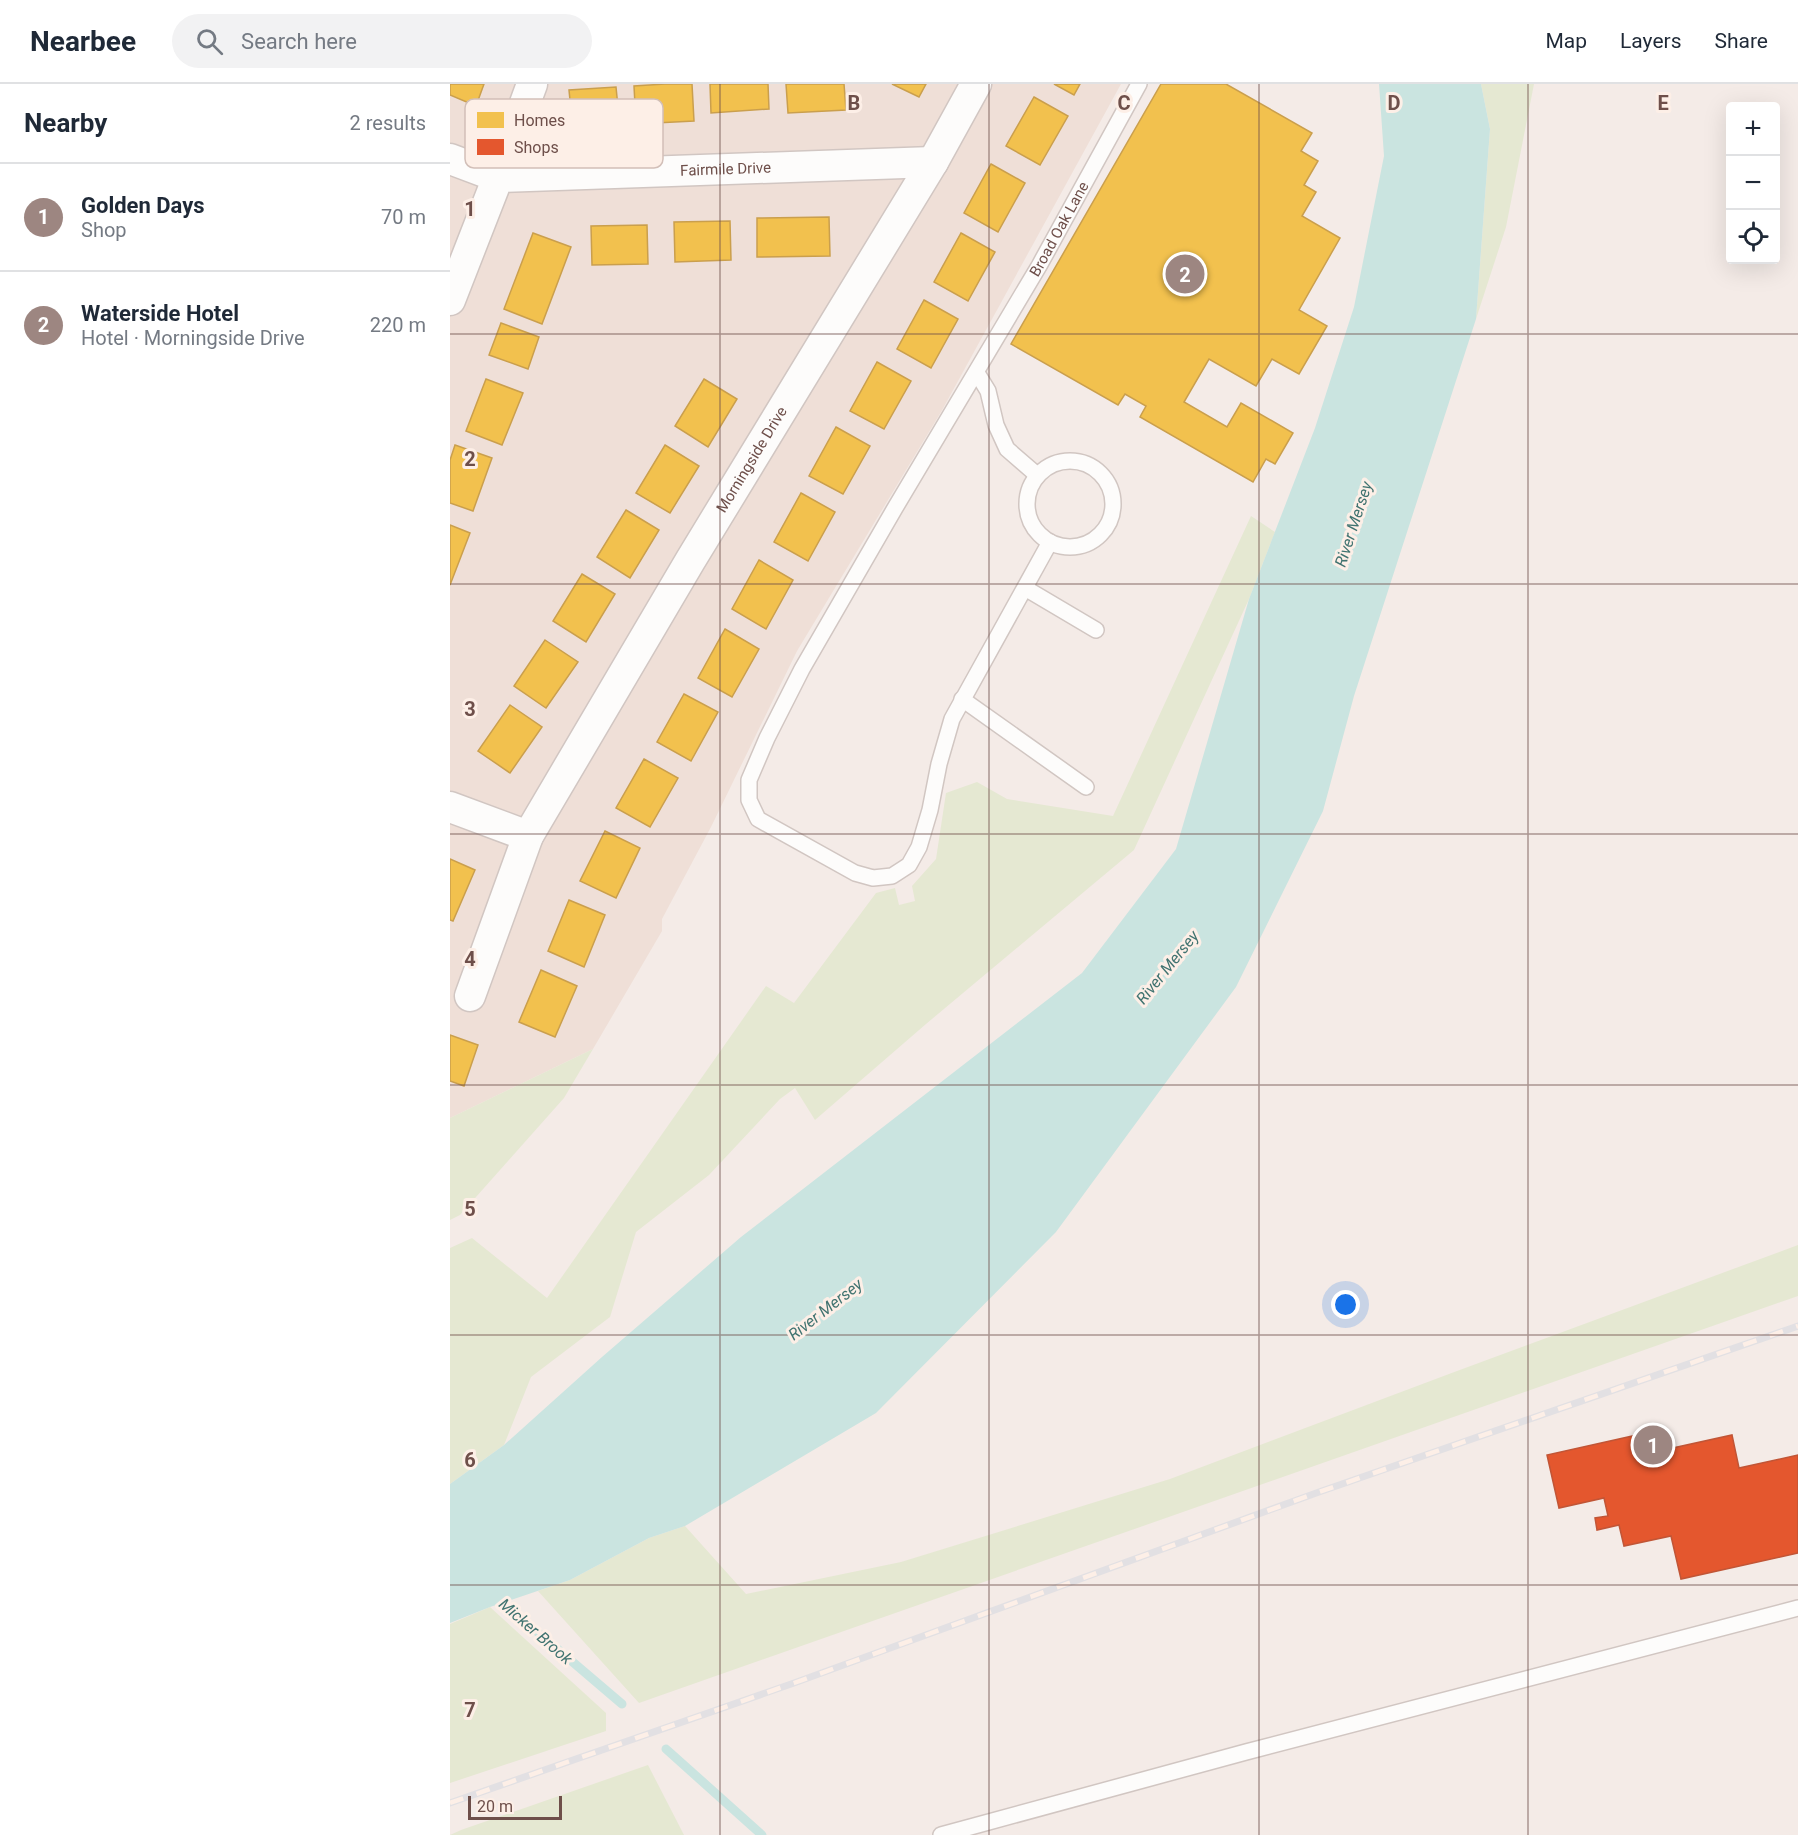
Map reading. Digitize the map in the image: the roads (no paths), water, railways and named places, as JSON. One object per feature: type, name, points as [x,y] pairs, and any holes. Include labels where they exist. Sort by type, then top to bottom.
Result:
[{"type":"street","points":[[527,99],[532,84]]},
{"type":"street","name":"Morningside Drive","points":[[470,996],[528,836],[690,561],[933,162],[976,84]]},
{"type":"street","name":"Fairmile Drive","points":[[450,159],[465,165]]},
{"type":"street","name":"Fairmile Drive","points":[[474,168],[498,177],[933,162]]},
{"type":"street","points":[[450,300],[501,168]]},
{"type":"street","points":[[450,807],[528,836]]},
{"type":"lane","name":"Broad Oak Lane","points":[[1050,542],[952,719],[939,764],[930,810],[919,847],[909,866],[892,876],[873,878],[855,873],[758,819],[749,801],[749,780],[767,738],[802,669],[1039,266],[1139,84]]},
{"type":"lane","points":[[977,373],[988,391],[996,425],[1007,449],[1037,475]]},
{"type":"lane","points":[[1076,460],[1101,472],[1109,484],[1113,498],[1113,512],[1108,525],[1099,536],[1087,544],[1073,547],[1058,546],[1050,542],[1035,529],[1028,516],[1026,502],[1029,487],[1037,475],[1048,466],[1061,461],[1076,460]]},
{"type":"lane","points":[[1024,588],[1096,630]]},
{"type":"lane","points":[[963,699],[1086,787]]},
{"type":"lane","points":[[941,1835],[1257,1749],[1798,1608]]},
{"type":"water","name":"River Mersey","points":[[1379,84],[1481,84],[1490,129],[1476,319],[1354,696],[1323,811],[1236,987],[1056,1232],[876,1413],[685,1526],[649,1538],[570,1580],[450,1623],[450,1484],[504,1445],[741,1237],[1082,973],[1176,849],[1249,599],[1315,428],[1354,307],[1384,156]]},
{"type":"waterway","name":"Micker Brook","points":[[494,1595],[622,1704]]},
{"type":"waterway","name":"Micker Brook","points":[[666,1749],[762,1835]]},
{"type":"railway","points":[[450,1803],[794,1683],[1319,1492],[1798,1326]]},
{"type":"place","name":"Waterside Hotel","points":[[1185,274]]},
{"type":"place","name":"Golden Days","points":[[1653,1445]]}]
